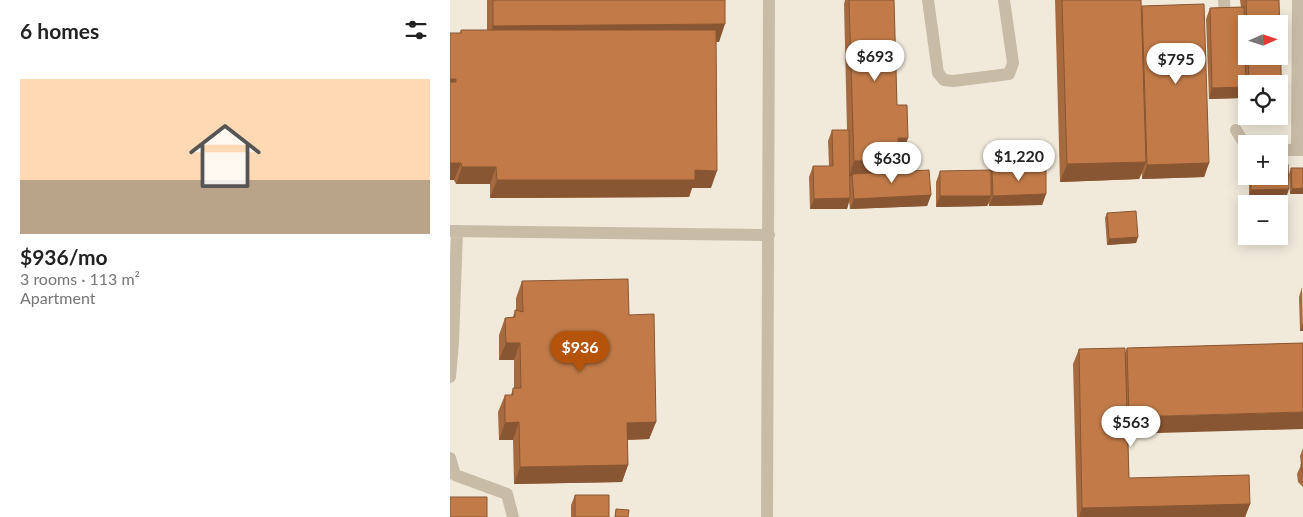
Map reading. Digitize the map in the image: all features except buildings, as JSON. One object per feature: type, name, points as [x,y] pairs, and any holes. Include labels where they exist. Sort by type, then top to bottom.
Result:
[{"type":"street","points":[[768,0],[768,517]]},
{"type":"street","points":[[928,0],[938,73],[944,80],[953,81],[1009,74],[1012,70],[1013,63],[1004,0]]},
{"type":"street","points":[[1224,0],[1225,16]]},
{"type":"street","points":[[1298,0],[1300,150]]},
{"type":"street","points":[[1236,130],[1239,135]]},
{"type":"street","points":[[450,377],[453,343],[453,231],[769,236]]},
{"type":"street","points":[[450,458],[456,475],[507,494],[514,517]]}]
